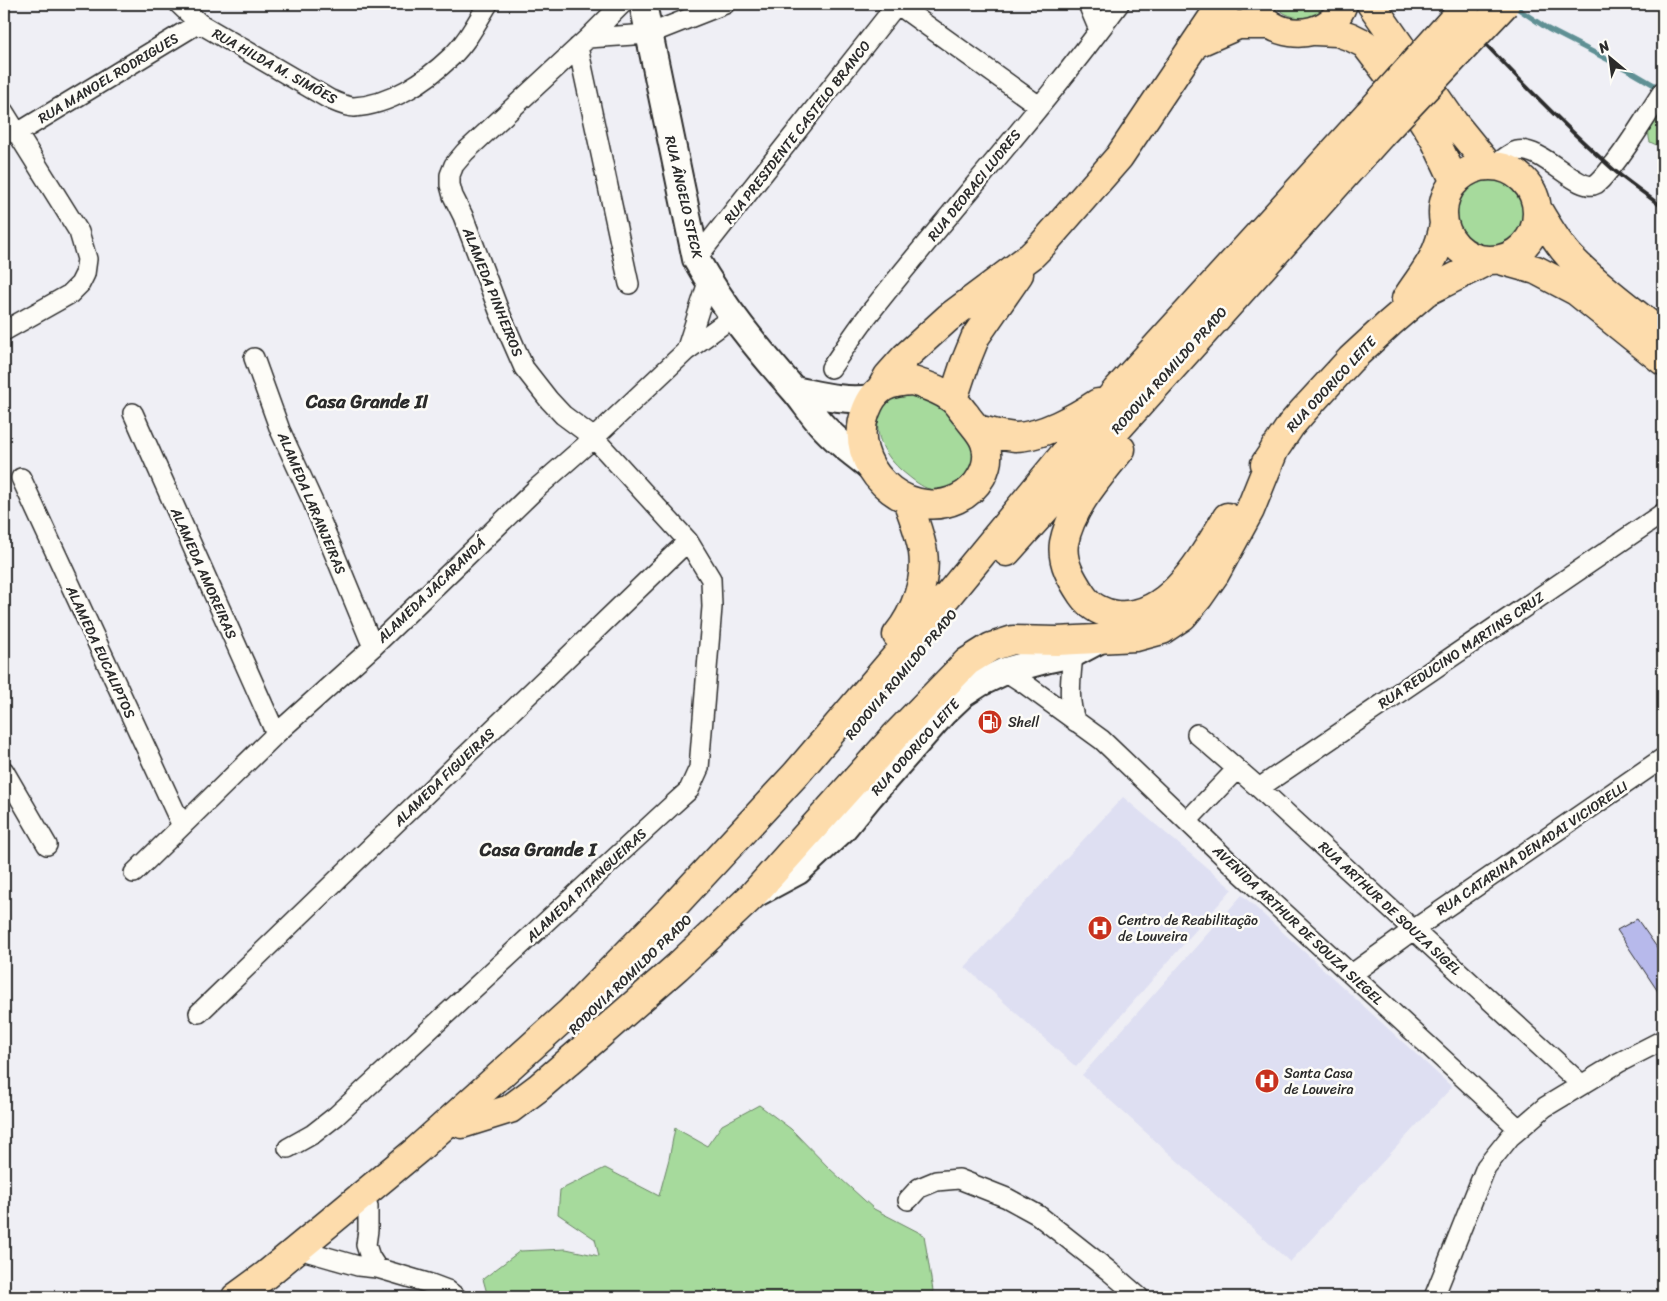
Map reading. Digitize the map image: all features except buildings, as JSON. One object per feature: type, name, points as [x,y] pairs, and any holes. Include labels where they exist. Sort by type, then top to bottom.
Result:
[{"type":"main road","name":"RUA ÂNGELO STECK","points":[[642,4],[696,259],[708,282],[754,344],[819,422],[868,465],[889,488],[907,500],[924,505],[941,504],[957,499],[972,490],[982,475],[988,460],[985,443],[977,429],[953,400],[936,388],[913,381],[896,382],[877,392],[855,400],[794,390]]},
{"type":"main road","points":[[953,400],[964,363],[976,336],[1031,256],[1082,201],[1119,157],[1212,20],[1225,4]]},
{"type":"main road","points":[[1254,4],[1260,15],[1270,25]]},
{"type":"main road","points":[[1314,31],[1330,22],[1341,9],[1342,4]]},
{"type":"main road","points":[[1370,4],[1454,123],[1492,166]]},
{"type":"main road","name":"RODOVIA ROMILDO PRADO","points":[[236,1297],[266,1275],[417,1150],[569,1013],[670,910],[796,774],[942,601],[1375,124],[1467,4]]},
{"type":"main road","name":"RODOVIA ROMILDO PRADO","points":[[1375,124],[1506,4]]},
{"type":"main road","points":[[1197,43],[1238,25],[1270,25],[1291,33],[1337,32],[1351,36],[1365,44],[1420,116],[1435,140],[1455,182]]},
{"type":"main road","points":[[1663,335],[1599,284],[1570,257],[1552,234],[1538,210],[1534,194],[1524,180],[1511,170],[1492,166],[1476,168],[1464,174],[1455,182],[1447,195],[1443,209],[1444,224],[1450,238],[1460,250],[1472,257],[1536,270],[1576,290],[1663,361]]},
{"type":"main road","points":[[1493,260],[1515,254],[1528,242],[1536,227],[1538,210]]},
{"type":"main road","name":"RUA ODORICO LEITE","points":[[1390,323],[1435,257],[1444,224]]},
{"type":"main road","points":[[877,392],[905,357],[948,318],[1031,256]]},
{"type":"main road","name":"RUA ODORICO LEITE","points":[[1276,448],[1291,425],[1350,359],[1390,323],[1426,292],[1493,260]]},
{"type":"main road","name":"RUA ÂNGELO STECK","points":[[868,465],[862,449],[860,432],[865,413],[877,392]]},
{"type":"main road","points":[[977,429],[1016,437],[1046,430],[1080,415],[1126,399],[1132,435],[1080,504],[1068,529],[1064,545],[1066,568],[1074,584],[1086,600],[1106,614],[1128,616],[1149,610],[1167,598],[1186,579],[1200,561],[1230,512],[1276,448]]},
{"type":"main road","name":"RODOVIA ROMILDO PRADO","points":[[252,1297],[368,1206],[462,1124],[582,1024],[683,924],[838,748],[963,600],[1126,399]]},
{"type":"main road","points":[[462,1124],[510,1109],[538,1088],[677,967],[752,896],[895,736],[967,662],[991,647],[1013,640],[1057,641],[1136,637],[1162,630],[1182,616],[1199,597],[1215,574],[1250,510],[1276,448]]},
{"type":"main road","points":[[796,774],[834,719],[903,628],[916,604],[922,583],[923,554],[918,531],[907,500]]},
{"type":"main road","name":"RUA ODORICO LEITE","points":[[752,896],[798,871],[842,830],[944,712],[963,694],[1005,671],[1072,654],[1103,638]]},
{"type":"street","name":"RUA HILDA M. SIMÕES","points":[[179,4],[199,23],[329,99],[352,107],[379,103],[408,89],[432,73],[452,56],[465,40],[488,4]]},
{"type":"street","name":"ALAMEDA PINHEIROS","points":[[622,4],[465,152],[454,166],[450,175],[450,185],[476,248],[498,311],[524,368],[563,415],[594,438],[688,541]]},
{"type":"street","points":[[629,284],[583,42],[649,34],[725,4]]},
{"type":"street","points":[[897,4],[1039,106]]},
{"type":"street","name":"RUA PRESIDENTE CASTELO BRANCO","points":[[696,259],[897,4]]},
{"type":"street","points":[[1088,4],[1100,30]]},
{"type":"street","name":"RUA DEORACI LUDRES","points":[[831,368],[872,310],[1039,106],[1100,30],[1118,4]]},
{"type":"street","name":"RUA MANOEL RODRIGUES","points":[[16,134],[199,23]]},
{"type":"street","points":[[1492,166],[1518,151],[1533,153],[1582,184],[1590,186],[1604,177],[1629,145],[1663,91]]},
{"type":"street","points":[[4,112],[79,232],[87,259],[86,274],[80,284],[70,294],[4,332]]},
{"type":"street","points":[[686,351],[708,282]]},
{"type":"street","name":"ALAMEDA JACARANDÁ","points":[[134,873],[276,734],[373,646],[537,488],[594,438],[686,351],[734,316]]},
{"type":"street","name":"ALAMEDA LARANJEIRAS","points":[[254,358],[280,430],[313,502],[373,646]]},
{"type":"street","name":"ALAMEDA AMOREIRAS","points":[[133,413],[276,734]]},
{"type":"street","name":"ALAMEDA EUCALIPTOS","points":[[21,478],[182,826]]},
{"type":"street","name":"RUA REDUCINO MARTINS CRUZ","points":[[1259,788],[1663,513]]},
{"type":"street","name":"ALAMEDA FIGUEIRAS","points":[[200,1013],[688,541]]},
{"type":"street","name":"ALAMEDA PITANGUEIRAS","points":[[288,1148],[313,1134],[336,1116],[689,790],[699,768],[712,607],[711,579],[688,541]]},
{"type":"street","points":[[1072,654],[1070,697],[1072,713],[1076,722]]},
{"type":"street","name":"AVENIDA ARTHUR DE SOUZA SIEGEL","points":[[1005,671],[1026,684],[1102,740],[1519,1129]]},
{"type":"street","name":"RUA ARTHUR DE SOUZA SIGEL","points":[[1198,734],[1581,1084]]},
{"type":"street","name":"RUA CATARINA DENADAI VICIORELLI","points":[[1352,974],[1663,758]]},
{"type":"street","points":[[1187,821],[1237,768]]},
{"type":"street","points":[[4,771],[47,845]]},
{"type":"street","points":[[1434,1297],[1486,1168],[1495,1154],[1519,1129],[1545,1107],[1581,1084],[1663,1040]]},
{"type":"street","points":[[908,1200],[919,1188],[936,1181],[959,1179],[1007,1198],[1038,1216],[1139,1297]]},
{"type":"street","points":[[368,1206],[366,1245],[370,1257],[377,1268]]},
{"type":"street","points":[[309,1252],[346,1263],[377,1268],[431,1284],[447,1290],[456,1297]]},
{"type":"shaded area","name":"Centro de Reabilitação de Louveira","points":[[1123,797],[1232,889],[1076,1067],[965,967]]},
{"type":"shaded area","name":"Santa Casa de Louveira","points":[[1242,895],[1452,1087],[1290,1262],[1082,1075]]},
{"type":"green space","points":[[1273,4],[1329,4],[1316,15],[1301,18],[1286,14]]},
{"type":"green space","points":[[1663,98],[1663,148],[1650,142],[1649,130],[1652,119]]},
{"type":"green space","points":[[1490,177],[1510,183],[1520,193],[1526,213],[1520,233],[1510,243],[1490,249],[1470,243],[1460,233],[1454,213],[1460,193],[1470,183]]},
{"type":"green space","points":[[902,392],[925,392],[975,439],[974,466],[962,481],[951,488],[933,490],[918,483],[897,466],[882,444],[878,433],[878,421],[882,411],[890,401]]},
{"type":"green space","points":[[759,1105],[791,1129],[830,1169],[874,1209],[924,1235],[934,1297],[488,1297],[483,1279],[520,1251],[566,1249],[599,1256],[595,1239],[558,1214],[560,1190],[605,1168],[659,1196],[675,1128],[707,1146],[722,1125]]},
{"type":"waterway","points":[[1514,6],[1548,29],[1661,89]]},
{"type":"railway","points":[[1448,4],[1571,131],[1615,171],[1663,208]]},
{"type":"place","name":"Shell","points":[[990,722]]},
{"type":"place","name":"Centro de Reabilitação de Louveira","points":[[1100,928]]},
{"type":"place","name":"Santa Casa de Louveira","points":[[1267,1081]]},
{"type":"district","name":"Casa Grande II","points":[[367,401]]},
{"type":"district","name":"Casa Grande I","points":[[538,849]]}]
